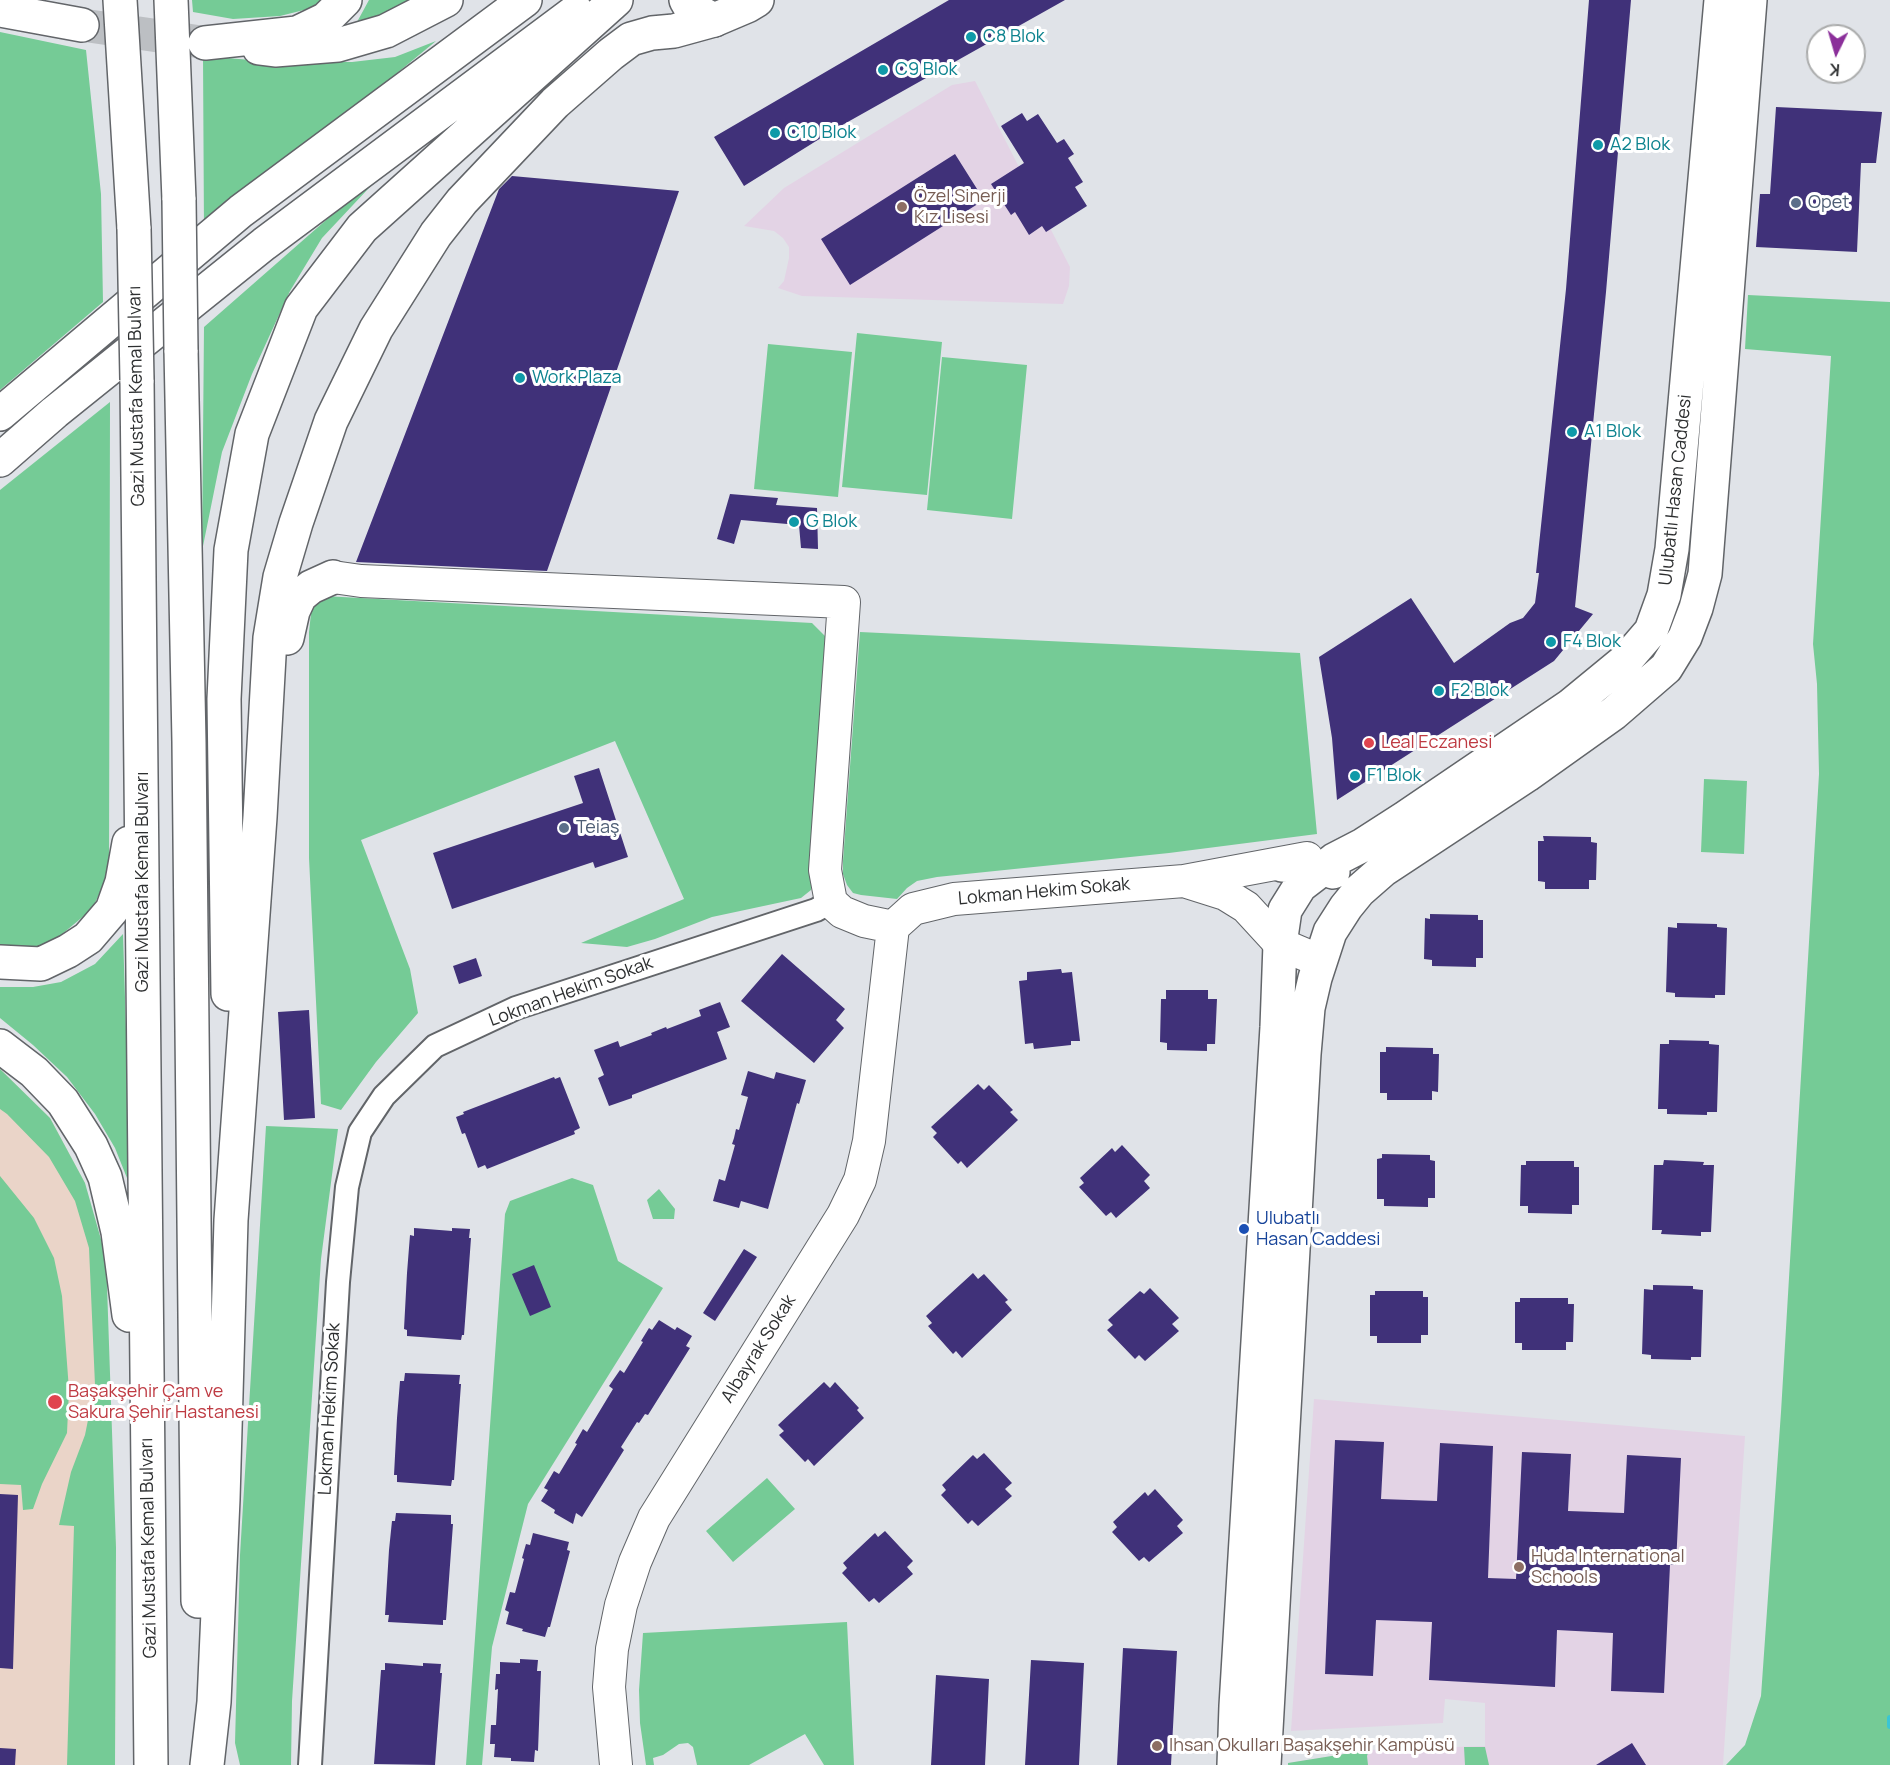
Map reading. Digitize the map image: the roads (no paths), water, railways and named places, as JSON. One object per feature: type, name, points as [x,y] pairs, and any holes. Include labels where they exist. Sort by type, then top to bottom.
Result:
[{"type":"main road","name":"Gazi Mustafa Kemal Bulvarı","points":[[120,0],[134,229],[137,380],[152,1765]]},
{"type":"main road","points":[[171,0],[175,54],[179,200],[189,730],[200,1765]]},
{"type":"main road","points":[[175,54],[182,12],[181,0]]},
{"type":"main road","points":[[345,0],[326,20],[297,33],[205,43],[275,50],[338,45],[386,31],[446,0]]},
{"type":"main road","points":[[0,414],[240,211],[525,0]]},
{"type":"main road","points":[[0,460],[55,412],[264,244],[573,12],[595,0]]},
{"type":"main road","points":[[231,1220],[224,699],[231,550],[252,434],[301,308],[362,228],[616,0]]},
{"type":"main road","points":[[686,0],[690,7],[714,10],[747,6],[756,0]]},
{"type":"main road","name":"Ulubatlı Hasan Caddesi","points":[[1234,1765],[1280,944],[1285,910],[1299,886],[1325,867],[1492,761],[1570,706],[1626,660],[1651,631],[1664,595],[1672,549],[1721,0]]},
{"type":"main road","name":"Ulubatlı Hasan Caddesi","points":[[1264,1765],[1288,1299],[1304,1054],[1308,1008],[1321,958],[1330,932],[1346,907],[1383,870],[1527,775],[1614,713],[1666,668],[1685,637],[1706,574],[1750,0]]},
{"type":"main road","points":[[0,10],[82,25]]},
{"type":"main road","points":[[207,1765],[214,1702],[231,1220],[260,817],[270,638],[280,577],[331,421],[376,329],[436,234],[462,201],[555,103],[611,54],[631,39],[652,33],[674,31],[714,10]]},
{"type":"main road","points":[[296,523],[307,554],[317,568],[333,577],[373,581],[844,602],[825,870],[831,902],[842,912],[864,921],[893,927]]},
{"type":"main road","points":[[260,817],[270,785],[280,682],[293,611],[300,596],[311,587],[333,577]]},
{"type":"main road","points":[[0,962],[41,964],[88,938],[112,910],[122,882],[142,765]]},
{"type":"main road","name":"Lokman Hekim Sokak","points":[[893,927],[914,909],[954,899],[1184,881],[1282,865],[1363,845]]},
{"type":"main road","points":[[1282,865],[1325,867],[1336,874],[1343,888],[1346,907]]},
{"type":"main road","points":[[1184,881],[1225,894],[1246,907],[1280,944],[1313,958],[1321,958]]},
{"type":"main road","name":"Albayrak Sokak","points":[[616,1765],[609,1687],[612,1649],[621,1605],[635,1562],[654,1518],[843,1215],[860,1180],[869,1141],[893,927]]},
{"type":"main road","points":[[0,1046],[34,1072],[63,1102],[91,1146],[105,1178],[118,1232],[148,1469]]},
{"type":"street","name":"Lokman Hekim Sokak","points":[[310,1765],[338,1282],[347,1187],[360,1132],[384,1096],[435,1046],[516,1008],[816,910],[831,902]]},
{"type":"waterway","points":[[1890,1718],[1890,1726]]},
{"type":"tunnel","points":[[82,25],[201,42]]},
{"type":"place","name":"C8 Blok","points":[[971,37]]},
{"type":"place","name":"C9 Blok","points":[[883,70]]},
{"type":"place","name":"C10 Blok","points":[[775,133]]},
{"type":"place","name":"A2 Blok","points":[[1598,145]]},
{"type":"place","name":"Opet","points":[[1796,203]]},
{"type":"place","name":"Özel Sinerji Kız Lisesi","points":[[902,207]]},
{"type":"place","name":"Work Plaza","points":[[520,378]]},
{"type":"place","name":"A1 Blok","points":[[1572,432]]},
{"type":"place","name":"G Blok","points":[[794,522]]},
{"type":"place","name":"F4 Blok","points":[[1551,642]]},
{"type":"place","name":"F2 Blok","points":[[1439,691]]},
{"type":"place","name":"Leal Eczanesi","points":[[1369,743]]},
{"type":"place","name":"F1 Blok","points":[[1355,776]]},
{"type":"place","name":"Teiaş","points":[[564,828]]},
{"type":"place","name":"Ulubatlı Hasan Caddesi","points":[[1244,1229]]},
{"type":"place","name":"Başakşehir Çam ve Sakura Şehir Hastanesi","points":[[55,1402]]},
{"type":"place","name":"Huda International Schools","points":[[1519,1567]]},
{"type":"place","name":"Ihsan Okulları Başakşehir Kampüsü","points":[[1157,1746]]}]
